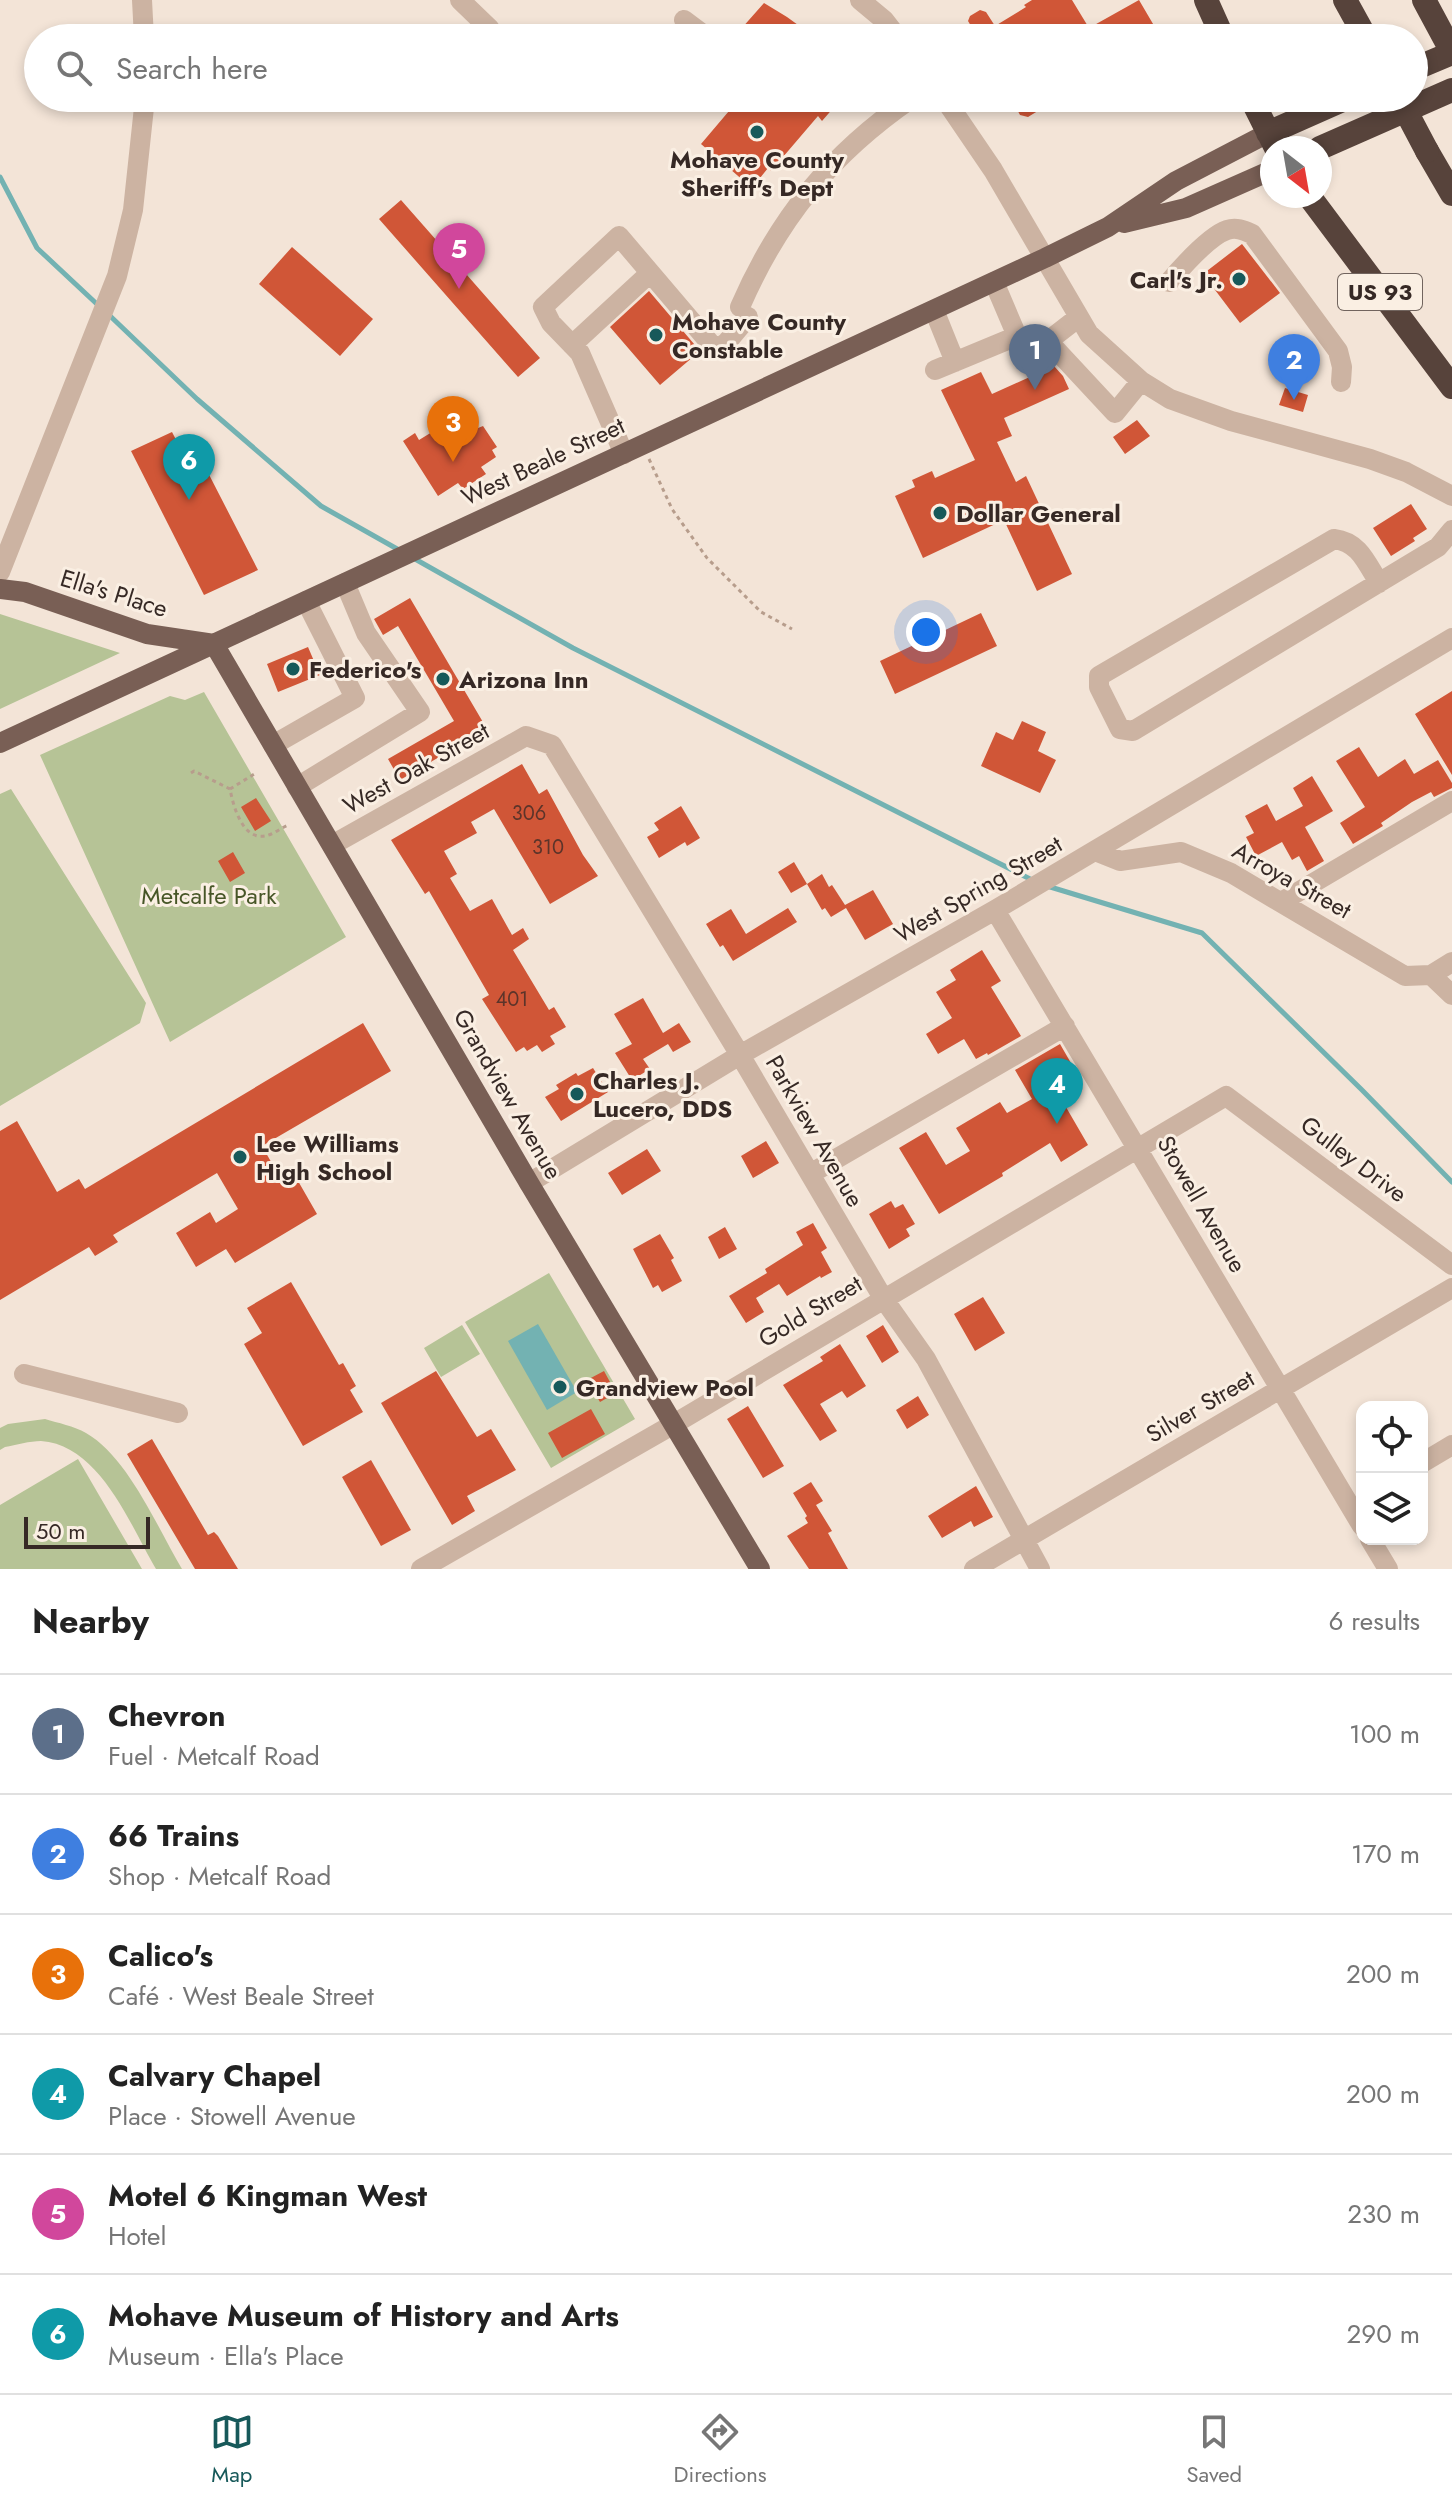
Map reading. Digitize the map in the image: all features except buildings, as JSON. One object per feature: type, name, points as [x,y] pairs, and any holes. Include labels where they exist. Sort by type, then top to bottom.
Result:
[{"type":"highway","points":[[1206,0],[1217,24]]},
{"type":"highway","points":[[1345,0],[1358,24]]},
{"type":"highway","points":[[1426,4],[1452,53],[1428,63]]},
{"type":"highway","points":[[1428,101],[1452,90]]},
{"type":"highway","points":[[1258,112],[1270,136]]},
{"type":"highway","name":"West Beale Street","points":[[1279,136],[1322,112]]},
{"type":"highway","points":[[1332,143],[1402,112]]},
{"type":"highway","points":[[1406,112],[1452,194]]},
{"type":"highway","name":"US 93","points":[[1318,208],[1452,387]]},
{"type":"main road","name":"West Beale Street","points":[[0,743],[1045,258],[1108,227],[1176,181],[1260,145]]},
{"type":"main road","name":"West Beale Street","points":[[1108,227],[1186,208],[1260,175]]},
{"type":"main road","name":"Ella's Place","points":[[0,589],[25,592],[147,634],[214,644]]},
{"type":"main road","name":"Grandview Avenue","points":[[214,644],[529,1183],[760,1569]]},
{"type":"street","points":[[142,0],[143,24]]},
{"type":"street","points":[[460,0],[485,24]]},
{"type":"street","points":[[860,0],[887,24]]},
{"type":"street","points":[[684,20],[689,24]]},
{"type":"street","points":[[0,572],[117,276],[133,210],[144,112]]},
{"type":"street","points":[[634,449],[580,353],[551,323],[543,307],[619,236],[716,350],[727,342],[744,312],[763,258],[795,208],[850,145],[891,112]]},
{"type":"street","points":[[954,112],[993,170],[1089,334],[1141,381],[1170,399],[1219,417],[1370,459],[1406,472],[1452,496]]},
{"type":"street","points":[[1169,282],[1217,235],[1229,229],[1241,229],[1252,234],[1338,351],[1342,367],[1341,382]]},
{"type":"street","points":[[572,345],[650,273]]},
{"type":"street","points":[[994,282],[1017,336]]},
{"type":"street","points":[[934,310],[955,362]]},
{"type":"street","points":[[1048,341],[1079,317]]},
{"type":"street","points":[[935,370],[1017,336],[1048,341],[1115,413],[1141,381]]},
{"type":"street","points":[[1379,583],[1356,548],[1347,540],[1334,539],[1099,676],[1099,687],[1120,729],[1133,731],[1379,583],[1438,547],[1452,530]]},
{"type":"street","points":[[297,787],[420,712],[366,633],[353,579]]},
{"type":"street","points":[[273,745],[355,698],[306,601]]},
{"type":"street","name":"West Spring Street","points":[[529,1183],[740,1055],[995,910],[1452,638]]},
{"type":"street","name":"West Oak Street","points":[[332,845],[526,736]]},
{"type":"street","name":"Parkview Avenue","points":[[526,736],[552,745],[883,1298],[926,1359],[1040,1569]]},
{"type":"street","points":[[1281,902],[1452,801]]},
{"type":"street","name":"Arroya Street","points":[[1095,851],[1120,861],[1181,852],[1231,873],[1405,976],[1431,975]]},
{"type":"street","name":"Stowell Avenue","points":[[995,910],[1281,1389],[1356,1502]]},
{"type":"street","points":[[1452,962],[1431,975],[1452,995]]},
{"type":"street","points":[[810,1174],[1065,1026]]},
{"type":"street","name":"Gold Street","points":[[421,1569],[674,1424],[1226,1096]]},
{"type":"street","name":"Gulley Drive","points":[[1226,1096],[1452,1265]]},
{"type":"street","name":"Silver Street","points":[[974,1569],[1452,1288]]},
{"type":"street","points":[[24,1374],[178,1413]]},
{"type":"street","points":[[1428,1459],[1452,1445]]},
{"type":"street","points":[[1374,1545],[1388,1569]]},
{"type":"path","points":[[634,449],[707,558],[761,612],[792,629]]},
{"type":"path","points":[[191,773],[194,771],[230,789]]},
{"type":"path","points":[[230,789],[256,773]]},
{"type":"path","points":[[230,789],[234,809],[255,836],[265,836],[288,825]]},
{"type":"path","points":[[242,821],[247,818]]},
{"type":"green space","points":[[0,614],[120,653],[0,709]]},
{"type":"green space","name":"Metcalfe Park","points":[[204,692],[346,937],[170,1042],[40,755],[170,696],[185,700]]},
{"type":"green space","points":[[11,789],[146,1003],[140,1023],[0,1106],[0,794]]},
{"type":"green space","name":"Grandview Pool","points":[[549,1273],[635,1419],[551,1468],[465,1322]]},
{"type":"green space","points":[[462,1325],[480,1354],[441,1377],[424,1348]]},
{"type":"green space","points":[[45,1419],[86,1433],[115,1458],[140,1494],[182,1569],[156,1569],[111,1490],[80,1456],[62,1446],[41,1441],[0,1450],[0,1428]]},
{"type":"green space","points":[[78,1459],[142,1569],[0,1569],[0,1505]]},
{"type":"water","points":[[538,1324],[577,1392],[547,1410],[508,1341]]},
{"type":"waterway","points":[[0,177],[37,248],[99,306]]},
{"type":"waterway","points":[[107,313],[197,399],[321,506],[399,550]]},
{"type":"waterway","points":[[415,559],[573,648],[1034,881]]},
{"type":"waterway","points":[[1047,886],[1202,933],[1452,1182]]},
{"type":"place","name":"Mohave County Sheriff's Dept","points":[[757,132]]},
{"type":"place","name":"Carl's Jr.","points":[[1239,279]]},
{"type":"place","name":"Motel 6 Kingman West","points":[[459,289]]},
{"type":"place","name":"Mohave County Constable","points":[[656,335]]},
{"type":"place","name":"Chevron","points":[[1035,390]]},
{"type":"place","name":"66 Trains","points":[[1294,400]]},
{"type":"place","name":"Calico's","points":[[453,462]]},
{"type":"place","name":"Mohave Museum of History and Arts","points":[[189,500]]},
{"type":"place","name":"Dollar General","points":[[940,513]]},
{"type":"place","name":"Federico's","points":[[293,669]]},
{"type":"place","name":"Arizona Inn","points":[[443,679]]},
{"type":"place","name":"Charles J. Lucero, DDS","points":[[577,1094]]},
{"type":"place","name":"Calvary Chapel","points":[[1057,1124]]},
{"type":"place","name":"Lee Williams High School","points":[[240,1157]]},
{"type":"place","name":"Grandview Pool","points":[[560,1387]]}]
